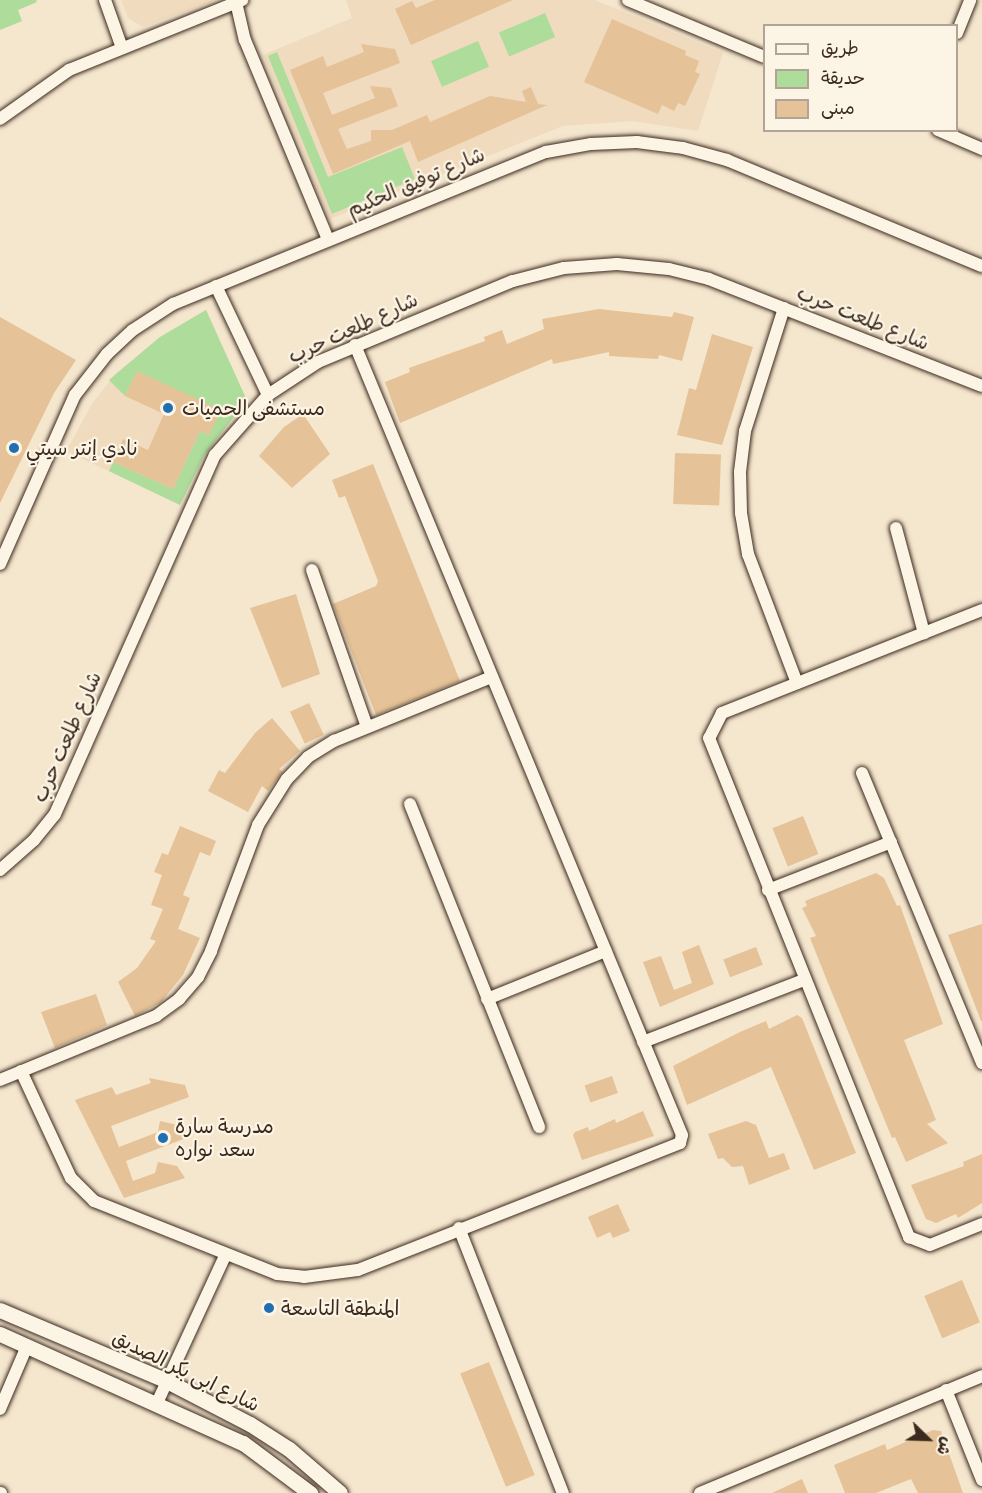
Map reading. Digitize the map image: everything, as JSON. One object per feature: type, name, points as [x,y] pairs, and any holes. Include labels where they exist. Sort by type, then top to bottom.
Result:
[{"type":"main road","name":"شارع ابى بكر الصديق","points":[[0,1310],[167,1381],[289,1449],[339,1493]]},
{"type":"main road","name":"شارع ابى بكر الصديق","points":[[0,1334],[157,1402],[243,1443],[310,1493]]},
{"type":"street","points":[[105,0],[122,48]]},
{"type":"street","points":[[628,0],[763,56]]},
{"type":"street","points":[[958,30],[970,0]]},
{"type":"street","points":[[0,118],[51,80],[122,48],[239,1],[245,40],[327,240]]},
{"type":"street","points":[[943,132],[982,149]]},
{"type":"street","name":"شارع توفيق الحكيم","points":[[0,564],[63,416],[90,375],[133,330],[173,304],[546,152],[591,144],[637,142],[683,148],[727,160],[982,266]]},
{"type":"street","name":"شارع طلعت حرب","points":[[0,870],[34,840],[55,814],[205,472],[226,438],[268,395],[300,371],[355,345],[513,281],[591,265],[643,266],[686,273],[784,308],[982,386]]},
{"type":"street","points":[[216,286],[268,395]]},
{"type":"street","points":[[784,308],[745,431],[740,472],[741,513],[748,554],[797,683]]},
{"type":"street","points":[[21,1071],[71,1178],[82,1190],[108,1209],[277,1274],[331,1276],[358,1270],[459,1228],[680,1143],[681,1135],[355,345]]},
{"type":"street","points":[[896,528],[924,633]]},
{"type":"street","points":[[312,570],[367,727]]},
{"type":"street","points":[[982,610],[722,713],[709,738],[804,980],[909,1237],[930,1245],[982,1224]]},
{"type":"street","points":[[0,1080],[156,1016],[179,999],[198,977],[211,951],[258,825],[287,779],[317,752],[367,727],[492,678]]},
{"type":"street","points":[[862,773],[982,1063]]},
{"type":"street","points":[[410,804],[539,1127]]},
{"type":"street","points":[[768,890],[891,842]]},
{"type":"street","points":[[487,999],[606,951]]},
{"type":"street","points":[[643,1042],[804,980]]},
{"type":"street","points":[[459,1228],[563,1493]]},
{"type":"street","points":[[157,1402],[226,1254]]},
{"type":"street","points":[[0,1409],[27,1346]]},
{"type":"street","points":[[700,1493],[982,1376]]},
{"type":"street","points":[[946,1390],[982,1480]]},
{"type":"shaded area","points":[[121,0],[217,0],[143,27],[128,18]]},
{"type":"shaded area","points":[[346,0],[595,0],[723,53],[698,131],[632,121],[563,126],[330,219],[263,55],[352,18]]},
{"type":"shaded area","name":"مستشفى الحميات","points":[[206,310],[249,405],[233,418],[205,454],[180,505],[66,451],[92,404],[115,374],[160,337]]},
{"type":"green space","points":[[0,0],[36,0],[37,2],[18,10],[22,21],[0,30]]},
{"type":"green space","points":[[545,13],[555,37],[509,56],[499,33]]},
{"type":"green space","points":[[478,41],[489,67],[442,87],[431,61]]},
{"type":"green space","points":[[277,52],[328,177],[402,147],[415,179],[332,214],[268,56]]},
{"type":"green space","points":[[206,310],[249,405],[233,418],[205,454],[180,505],[109,471],[113,462],[173,489],[200,431],[209,435],[220,410],[137,372],[125,396],[109,380],[160,337]]},
{"type":"building","points":[[435,0],[513,0],[411,45],[395,9],[412,1],[416,8]]},
{"type":"building","points":[[612,19],[686,51],[685,55],[699,61],[695,72],[700,74],[685,106],[678,103],[674,111],[662,105],[658,114],[584,82]]},
{"type":"building","points":[[361,44],[395,49],[400,63],[323,93],[332,115],[375,98],[370,86],[391,88],[398,106],[338,129],[347,149],[371,141],[371,130],[392,130],[427,115],[430,122],[490,96],[526,102],[522,91],[531,87],[538,104],[547,105],[418,162],[410,141],[333,174],[290,70],[323,56],[327,67],[364,52]]},
{"type":"building","points":[[599,309],[672,317],[674,312],[694,317],[682,361],[659,355],[658,359],[609,356],[609,352],[553,364],[552,359],[400,423],[385,382],[410,372],[409,368],[485,341],[484,337],[502,330],[507,344],[544,329],[542,319]]},
{"type":"building","name":"نادي إنتر سيتي","points":[[0,317],[76,360],[54,393],[0,503]]},
{"type":"building","points":[[712,334],[753,347],[722,445],[677,435],[689,388],[696,390]]},
{"type":"building","points":[[137,371],[221,410],[209,435],[200,431],[173,489],[113,462],[123,439],[148,450],[164,414],[125,396]]},
{"type":"building","points":[[303,414],[330,454],[292,488],[259,456],[284,427]]},
{"type":"building","points":[[675,453],[721,455],[719,506],[673,504]]},
{"type":"building","points":[[373,464],[460,681],[376,715],[333,604],[376,586],[378,581],[345,496],[339,498],[332,480]]},
{"type":"building","points":[[296,594],[320,674],[282,688],[250,608]]},
{"type":"building","points":[[309,703],[324,735],[305,744],[290,712]]},
{"type":"building","points":[[272,718],[300,751],[279,769],[283,772],[268,791],[262,786],[248,812],[208,791],[219,770],[225,773],[255,733]]},
{"type":"building","points":[[803,816],[818,854],[788,866],[772,828]]},
{"type":"building","points":[[180,826],[216,841],[210,856],[200,852],[183,895],[190,898],[178,929],[200,938],[183,975],[161,1002],[135,1016],[118,982],[137,968],[156,941],[150,939],[163,909],[151,905],[162,875],[154,872],[162,853],[168,855]]},
{"type":"building","points":[[876,873],[884,878],[897,906],[900,905],[943,1024],[904,1040],[936,1120],[927,1124],[948,1143],[906,1162],[895,1137],[892,1138],[828,983],[810,938],[816,936],[802,908],[807,906],[805,901]]},
{"type":"building","points":[[982,924],[982,1021],[981,1021],[948,935]]},
{"type":"building","points":[[699,945],[714,984],[660,1007],[643,962],[661,956],[674,990],[692,983],[682,952]]},
{"type":"building","points":[[756,947],[763,965],[730,977],[723,960]]},
{"type":"building","points":[[96,994],[107,1025],[55,1048],[41,1012]]},
{"type":"building","points":[[797,1015],[802,1018],[856,1153],[814,1170],[771,1067],[687,1105],[673,1066],[766,1021],[769,1029]]},
{"type":"building","points":[[612,1076],[618,1093],[590,1102],[585,1085]]},
{"type":"building","name":"مدرسة سارة سعد نواره","points":[[149,1078],[185,1085],[189,1097],[111,1126],[119,1147],[158,1132],[160,1121],[182,1126],[186,1138],[126,1161],[133,1181],[155,1173],[158,1162],[177,1166],[185,1178],[124,1198],[75,1100],[112,1087],[116,1095],[151,1083]]},
{"type":"building","points":[[643,1111],[654,1136],[582,1160],[573,1135],[575,1132],[588,1127],[589,1131],[615,1119],[616,1123]]},
{"type":"building","points":[[746,1121],[756,1125],[769,1158],[784,1153],[790,1169],[749,1185],[743,1166],[732,1167],[723,1158],[718,1159],[708,1134]]},
{"type":"building","points":[[982,1154],[982,1203],[958,1218],[956,1214],[936,1223],[926,1219],[911,1185],[964,1166],[963,1162]]},
{"type":"building","points":[[618,1204],[630,1231],[613,1238],[610,1232],[597,1238],[588,1217]]},
{"type":"building","points":[[962,1280],[980,1322],[942,1338],[924,1296]]},
{"type":"building","points":[[489,1362],[535,1475],[506,1487],[460,1374]]},
{"type":"building","points":[[933,1430],[941,1431],[963,1493],[918,1493],[911,1479],[876,1493],[845,1493],[834,1465],[885,1444],[887,1450]]},
{"type":"building","points":[[802,1479],[808,1493],[772,1493]]},
{"type":"place","name":"مستشفى الحميات","points":[[168,408]]},
{"type":"place","name":"نادي إنتر سيتي","points":[[14,448]]},
{"type":"place","name":"مدرسة سارة سعد نواره","points":[[163,1138]]},
{"type":"place","name":"المنطقة التاسعة","points":[[269,1308]]}]
